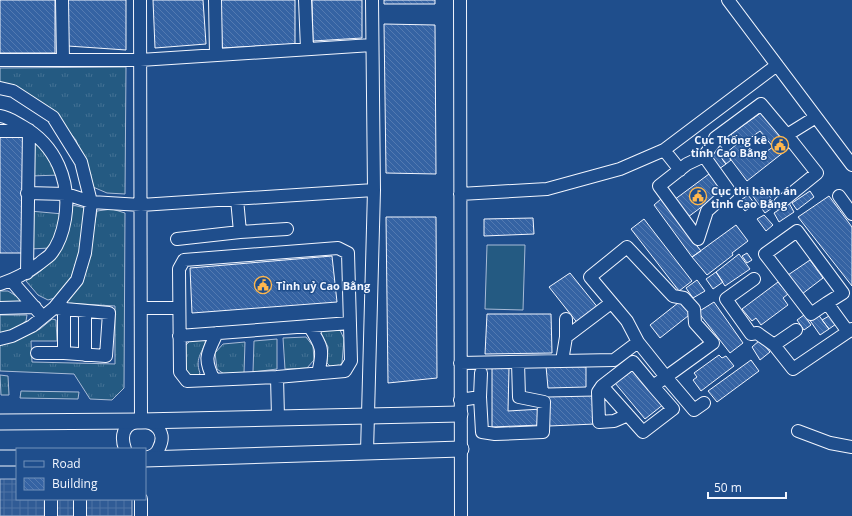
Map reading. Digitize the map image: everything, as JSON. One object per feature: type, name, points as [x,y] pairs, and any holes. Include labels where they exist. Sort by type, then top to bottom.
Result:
[{"type":"main road","points":[[0,422],[367,416],[460,407]]},
{"type":"main road","points":[[146,459],[461,449]]},
{"type":"main road","points":[[0,458],[16,458]]},
{"type":"street","points":[[62,0],[63,60]]},
{"type":"street","points":[[140,0],[141,420]]},
{"type":"street","points":[[215,0],[216,55]]},
{"type":"street","points":[[305,0],[308,49]]},
{"type":"street","points":[[367,452],[374,190],[372,0]]},
{"type":"street","points":[[460,0],[460,516]]},
{"type":"street","points":[[728,0],[852,165]]},
{"type":"street","points":[[0,60],[140,60],[372,45]]},
{"type":"street","points":[[460,194],[547,188],[620,169],[664,150],[777,65]]},
{"type":"street","points":[[0,88],[13,91],[53,117],[81,162],[91,202],[85,253],[77,280],[59,308],[43,317],[32,326],[12,336],[0,338]]},
{"type":"street","points":[[704,156],[729,191],[707,211],[698,239],[659,186],[687,164],[704,156],[716,140],[715,138],[761,104],[817,173],[780,203]]},
{"type":"street","points":[[0,116],[7,117],[47,145],[58,163],[65,182],[67,208],[62,233],[50,255],[15,282],[0,284]]},
{"type":"street","points":[[787,135],[816,117]]},
{"type":"street","points":[[0,131],[29,131]]},
{"type":"street","points":[[27,273],[29,131]]},
{"type":"street","points":[[664,150],[680,170]]},
{"type":"street","points":[[27,193],[66,194],[91,202],[140,205],[374,190]]},
{"type":"street","points":[[839,196],[852,214]]},
{"type":"street","points":[[237,199],[240,232]]},
{"type":"street","points":[[177,239],[240,232],[287,229]]},
{"type":"street","points":[[797,232],[843,293],[827,303],[811,314],[766,254],[797,232]]},
{"type":"street","points":[[653,386],[666,377],[713,343],[695,323],[694,309],[684,298],[673,296],[628,247],[590,278],[627,321],[638,342],[666,377],[694,410],[704,403]]},
{"type":"street","points":[[338,248],[348,253],[350,323],[351,362],[345,371],[278,377],[187,381],[180,372],[180,269],[184,260],[338,248]]},
{"type":"street","points":[[754,278],[726,298],[751,334],[757,333],[774,345],[793,369],[850,330],[827,303]]},
{"type":"street","points":[[15,282],[43,317]]},
{"type":"street","points":[[566,337],[611,302]]},
{"type":"street","points":[[0,308],[35,307]]},
{"type":"street","points":[[37,352],[106,356],[109,313],[59,308]]},
{"type":"street","points":[[59,308],[64,353]]},
{"type":"street","points":[[141,308],[180,308]]},
{"type":"street","points":[[85,311],[85,355]]},
{"type":"street","points":[[562,361],[566,337],[566,319]]},
{"type":"street","points":[[180,336],[350,323]]},
{"type":"street","points":[[309,326],[320,343],[322,357],[318,373]]},
{"type":"street","points":[[774,345],[796,330]]},
{"type":"street","points":[[214,380],[208,368],[207,353],[217,333]]},
{"type":"street","points":[[460,363],[614,360],[638,342]]},
{"type":"street","points":[[614,360],[618,374]]},
{"type":"street","points":[[481,373],[480,397],[482,432],[495,434],[543,432],[544,402],[519,397],[518,362]]},
{"type":"street","points":[[602,386],[628,414],[643,432],[673,409],[633,362],[602,386],[598,392],[599,422],[614,421],[628,414]]},
{"type":"street","points":[[278,377],[278,418]]},
{"type":"street","points":[[460,407],[480,397]]},
{"type":"street","points":[[125,448],[123,437],[125,430],[129,425],[141,420],[148,421],[158,428],[162,440],[158,451],[146,458]]},
{"type":"street","points":[[798,431],[830,443],[852,447]]},
{"type":"street","points":[[51,500],[51,516]]},
{"type":"street","points":[[80,500],[80,516]]},
{"type":"street","points":[[141,500],[141,516]]},
{"type":"green space","points":[[126,67],[125,194],[107,193],[93,187],[76,140],[50,108],[20,90],[0,83],[0,68]]},
{"type":"green space","points":[[32,141],[40,142],[60,175],[30,176]]},
{"type":"green space","points":[[73,205],[85,208],[79,254],[71,278],[58,297],[48,300],[38,295],[26,281],[44,268],[58,252],[68,230]]},
{"type":"green space","points":[[112,209],[125,213],[124,388],[112,400],[90,399],[74,374],[0,371],[0,345],[17,340],[40,329],[52,319],[56,320],[57,341],[31,341],[32,362],[115,364],[115,306],[66,303],[84,274],[97,211]]},
{"type":"green space","points":[[30,211],[63,214],[50,248],[30,249]]},
{"type":"green space","points":[[487,245],[525,245],[523,310],[485,309]]},
{"type":"green space","points":[[0,291],[8,291],[21,299],[20,305],[0,304]]},
{"type":"green space","points":[[0,315],[27,315],[26,321],[13,331],[0,334]]},
{"type":"green space","points":[[325,329],[340,330],[344,339],[342,363],[337,368],[331,367],[327,363],[328,347],[321,333]]},
{"type":"green space","points":[[306,337],[313,346],[314,360],[307,368],[285,369],[283,338]]},
{"type":"green space","points":[[206,339],[198,363],[200,373],[197,377],[188,374],[184,368],[185,346],[190,341]]},
{"type":"green space","points":[[277,339],[277,369],[253,372],[254,341]]},
{"type":"green space","points":[[245,342],[244,373],[224,374],[217,369],[215,353],[223,344]]},
{"type":"green space","points":[[0,375],[8,376],[9,395],[1,395]]},
{"type":"green space","points":[[21,391],[79,392],[78,399],[20,398]]},
{"type":"shaded area","points":[[0,479],[16,479],[16,500],[132,500],[132,516],[0,516]]},
{"type":"building","points":[[0,0],[55,0],[55,53],[0,53]]},
{"type":"building","points":[[68,0],[126,0],[126,50],[68,46]]},
{"type":"building","points":[[153,0],[203,0],[206,44],[155,48]]},
{"type":"building","points":[[221,0],[295,0],[295,44],[222,48]]},
{"type":"building","points":[[312,0],[362,0],[362,38],[313,41]]},
{"type":"building","points":[[384,0],[435,0],[435,4],[384,4]]},
{"type":"building","points":[[384,24],[435,25],[436,174],[386,173]]},
{"type":"building","name":"Cục Thống kê tỉnh Cao Bằng","points":[[762,112],[789,148],[747,181],[726,153],[737,144],[731,134]],"holes":[[[760,131],[773,147],[757,158],[745,142]]]},
{"type":"building","points":[[0,134],[25,134],[22,253],[0,253]]},
{"type":"building","points":[[719,144],[731,160],[726,164],[714,148]]},
{"type":"building","points":[[716,151],[726,164],[719,169],[709,156]]},
{"type":"building","name":"Cục thi hành án tỉnh Cao Bằng","points":[[709,174],[723,191],[688,217],[674,200]]},
{"type":"building","points":[[763,187],[776,205],[765,213],[752,195]]},
{"type":"building","points":[[810,191],[814,197],[797,210],[792,203]]},
{"type":"building","points":[[748,195],[755,204],[745,211],[738,202]]},
{"type":"building","points":[[829,196],[852,227],[852,286],[798,217]]},
{"type":"building","points":[[661,199],[701,251],[692,257],[654,205]]},
{"type":"building","points":[[789,203],[794,212],[779,222],[774,213]]},
{"type":"building","points":[[764,215],[773,225],[766,231],[757,219]]},
{"type":"building","points":[[386,217],[436,217],[437,378],[388,383]]},
{"type":"building","points":[[533,218],[534,234],[484,236],[484,219]]},
{"type":"building","points":[[644,219],[692,281],[679,291],[631,229]]},
{"type":"building","points":[[736,225],[748,241],[732,253],[733,255],[707,275],[692,257]]},
{"type":"building","points":[[747,253],[752,260],[747,263],[742,256]]},
{"type":"building","points":[[739,254],[750,269],[725,286],[716,272]]},
{"type":"building","name":"Tỉnh uỷ Cao Bằng","points":[[332,256],[337,302],[192,313],[190,268]]},
{"type":"building","points":[[810,260],[823,278],[802,294],[788,275]]},
{"type":"building","points":[[716,272],[723,282],[713,289],[706,279]]},
{"type":"building","points":[[570,273],[599,309],[579,325],[549,287]]},
{"type":"building","points":[[697,280],[705,291],[693,298],[686,288]]},
{"type":"building","points":[[778,282],[788,294],[783,298],[788,305],[761,325],[756,318],[752,321],[742,309]]},
{"type":"building","points":[[683,299],[693,312],[660,338],[650,325]]},
{"type":"building","points":[[714,302],[743,343],[730,353],[698,312]]},
{"type":"building","points":[[817,313],[829,329],[820,335],[809,319]]},
{"type":"building","points":[[487,314],[551,314],[552,353],[485,354]]},
{"type":"building","points":[[804,315],[811,325],[804,330],[797,320]]},
{"type":"building","points":[[829,316],[836,324],[829,329],[822,320]]},
{"type":"building","points":[[760,340],[770,352],[760,360],[752,347]]},
{"type":"building","points":[[719,355],[722,358],[726,356],[734,366],[701,391],[693,380],[697,377],[694,373]]},
{"type":"building","points":[[751,360],[759,371],[717,402],[708,391]]},
{"type":"building","points":[[546,366],[586,367],[586,387],[548,388]]},
{"type":"building","points":[[492,368],[509,368],[508,411],[542,409],[541,425],[492,427]]},
{"type":"building","points":[[635,369],[664,404],[645,419],[615,383]]},
{"type":"building","points":[[595,396],[595,424],[549,426],[548,397]]},
{"type":"place","name":"Cục Thống kê tỉnh Cao Bằng","points":[[780,145]]},
{"type":"place","name":"Cục thi hành án tỉnh Cao Bằng","points":[[698,196]]},
{"type":"place","name":"Tỉnh uỷ Cao Bằng","points":[[263,285]]}]
